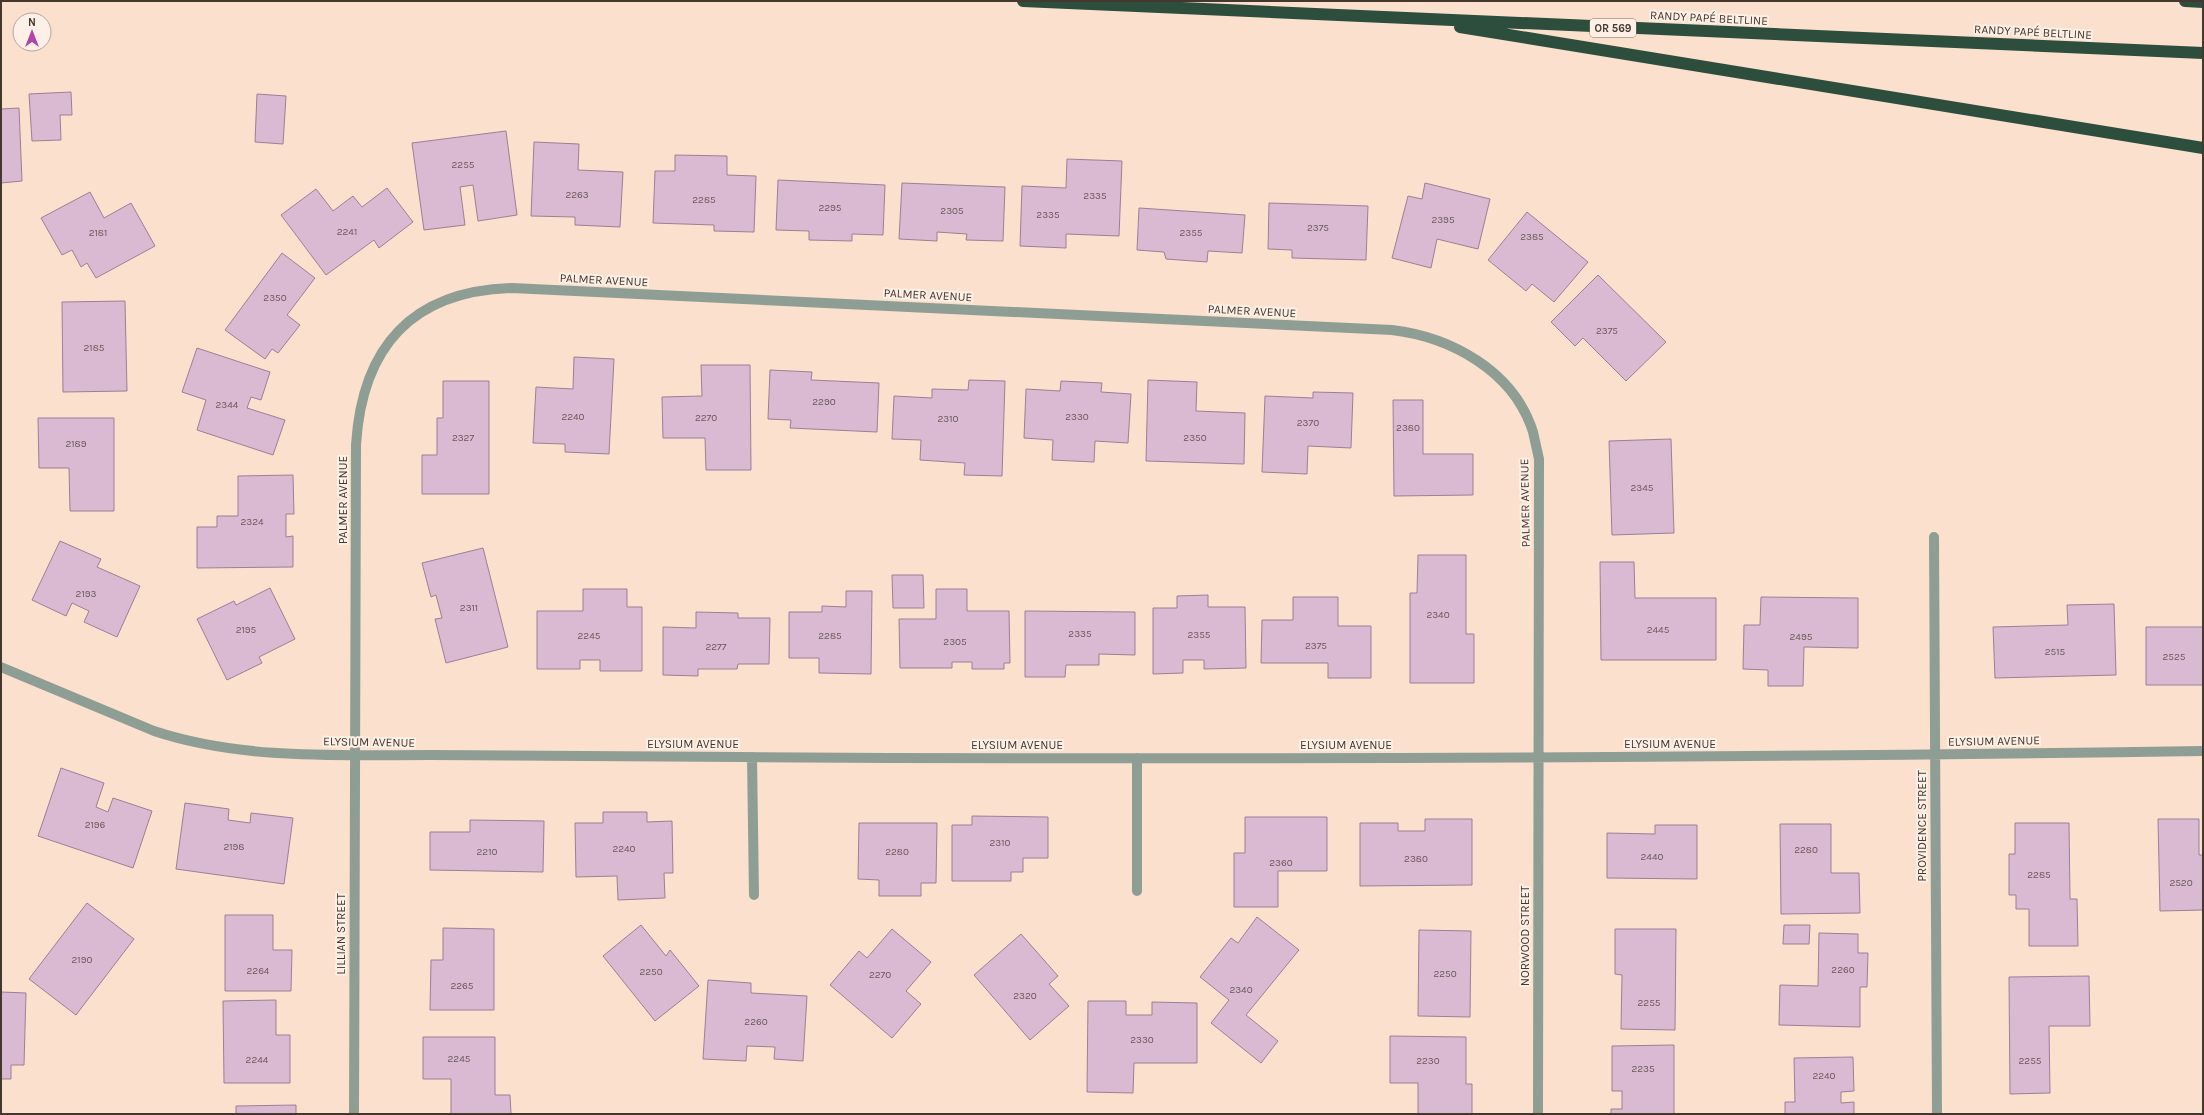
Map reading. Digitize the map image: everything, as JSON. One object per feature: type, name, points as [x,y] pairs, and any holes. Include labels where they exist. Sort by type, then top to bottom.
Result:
[{"type":"highway","name":"RANDY PAPÉ BELTLINE","points":[[1023,1],[2203,54]]},
{"type":"highway","points":[[2185,1],[2203,2]]},
{"type":"highway","points":[[1406,18],[2203,148]]},
{"type":"street","name":"PALMER AVENUE","points":[[355,755],[356,445],[358,419],[366,385],[374,364],[386,345],[404,326],[423,311],[467,292],[512,288],[1392,330],[1411,333],[1439,341],[1473,357],[1502,380],[1518,404],[1532,431],[1539,459],[1538,758]]},
{"type":"street","name":"PROVIDENCE STREET","points":[[1934,537],[1936,1114]]},
{"type":"street","name":"ELYSIUM AVENUE","points":[[1,667],[154,731],[179,739],[211,746],[291,754],[752,757],[1538,758],[2203,751]]},
{"type":"street","name":"LILLIAN STREET","points":[[354,1114],[355,755]]},
{"type":"street","name":"ELYSIUM AVENUE","points":[[752,757],[754,895]]},
{"type":"street","points":[[1137,758],[1137,891]]},
{"type":"street","name":"NORWOOD STREET","points":[[1538,758],[1538,1114]]},
{"type":"building","points":[[71,92],[72,115],[60,115],[61,140],[32,141],[29,94]]},
{"type":"building","points":[[257,94],[286,96],[283,144],[255,142]]},
{"type":"building","points":[[19,108],[22,181],[1,183],[1,109]]},
{"type":"building","points":[[506,131],[517,215],[478,221],[473,185],[460,187],[465,225],[424,230],[412,143]]},
{"type":"building","points":[[534,142],[579,144],[578,170],[623,172],[620,227],[575,225],[575,217],[531,216]]},
{"type":"building","points":[[675,155],[727,156],[727,175],[756,176],[754,232],[714,231],[714,225],[653,223],[655,171],[675,171]]},
{"type":"building","points":[[1067,159],[1122,161],[1119,236],[1066,234],[1066,248],[1020,246],[1022,186],[1066,188]]},
{"type":"building","points":[[778,180],[885,185],[883,235],[852,234],[852,241],[809,240],[809,231],[776,230]]},
{"type":"building","points":[[902,183],[1005,187],[1003,241],[966,240],[967,234],[937,232],[937,241],[899,239]]},
{"type":"building","points":[[1425,183],[1490,199],[1478,249],[1437,239],[1431,268],[1392,258],[1408,196],[1422,199]]},
{"type":"building","points":[[387,188],[413,222],[379,248],[374,240],[326,275],[281,215],[316,189],[333,211],[353,196],[362,207]]},
{"type":"building","points":[[90,192],[104,218],[131,203],[155,246],[96,278],[87,263],[81,267],[72,250],[62,255],[41,218]]},
{"type":"building","points":[[1269,203],[1368,206],[1366,260],[1292,258],[1292,250],[1268,249]]},
{"type":"building","points":[[1139,208],[1245,215],[1242,253],[1208,251],[1207,262],[1166,259],[1164,252],[1137,250]]},
{"type":"building","points":[[1527,212],[1588,262],[1554,302],[1532,284],[1526,291],[1488,260]]},
{"type":"building","points":[[282,253],[315,278],[287,315],[300,325],[278,353],[272,349],[265,359],[225,330]]},
{"type":"building","points":[[1598,275],[1666,342],[1626,381],[1583,338],[1575,346],[1551,322]]},
{"type":"building","points":[[125,301],[127,391],[63,392],[62,302]]},
{"type":"building","points":[[197,348],[270,372],[261,400],[251,397],[247,408],[285,420],[273,455],[197,430],[206,400],[182,392]]},
{"type":"building","points":[[574,357],[614,359],[609,454],[565,452],[565,444],[533,443],[536,387],[573,389]]},
{"type":"building","points":[[701,365],[750,365],[751,470],[706,470],[705,438],[663,438],[662,397],[702,396]]},
{"type":"building","points":[[770,370],[812,372],[811,380],[879,383],[877,432],[790,428],[791,420],[768,419]]},
{"type":"building","points":[[969,380],[1005,381],[1002,476],[964,475],[965,463],[920,460],[921,440],[892,439],[894,396],[932,398],[932,389],[968,390]]},
{"type":"building","points":[[1148,380],[1197,382],[1196,411],[1245,413],[1244,464],[1146,461]]},
{"type":"building","points":[[443,381],[489,381],[489,494],[422,494],[422,455],[437,455],[437,418],[443,418]]},
{"type":"building","points":[[1061,381],[1102,383],[1101,392],[1131,394],[1128,443],[1095,441],[1094,462],[1052,460],[1053,440],[1024,438],[1026,389],[1060,391]]},
{"type":"building","points":[[1313,392],[1353,393],[1351,448],[1308,446],[1307,474],[1262,472],[1265,396],[1313,398]]},
{"type":"building","points":[[1393,400],[1423,400],[1423,454],[1473,454],[1473,495],[1394,496]]},
{"type":"building","points":[[38,418],[114,418],[114,511],[70,511],[69,468],[39,468]]},
{"type":"building","points":[[1671,439],[1674,533],[1612,535],[1609,441]]},
{"type":"building","points":[[293,475],[294,514],[286,514],[286,537],[293,536],[293,567],[197,568],[197,527],[217,527],[217,516],[238,516],[238,476]]},
{"type":"building","points":[[60,541],[101,559],[97,567],[140,586],[117,637],[84,622],[89,611],[72,603],[66,616],[32,600]]},
{"type":"building","points":[[483,548],[508,647],[446,663],[435,619],[442,618],[436,595],[431,597],[422,563]]},
{"type":"building","points":[[1418,555],[1466,555],[1466,634],[1474,634],[1474,683],[1410,683],[1410,593],[1417,593]]},
{"type":"building","points":[[1600,562],[1634,562],[1635,598],[1716,598],[1716,660],[1601,660]]},
{"type":"building","points":[[892,575],[923,575],[924,608],[893,608]]},
{"type":"building","points":[[270,588],[295,639],[259,657],[262,663],[227,680],[197,619],[234,601],[236,605]]},
{"type":"building","points":[[583,589],[627,589],[627,607],[642,607],[642,671],[600,671],[600,660],[580,660],[580,669],[537,669],[537,611],[583,611]]},
{"type":"building","points":[[936,589],[967,589],[967,611],[1009,611],[1010,663],[1004,663],[1004,669],[972,669],[972,662],[952,662],[952,668],[900,668],[899,619],[936,619]]},
{"type":"building","points":[[846,591],[872,591],[871,674],[819,673],[819,658],[789,658],[789,612],[822,612],[822,606],[846,607]]},
{"type":"building","points":[[1208,595],[1208,607],[1245,607],[1246,668],[1204,669],[1204,660],[1183,660],[1183,673],[1153,674],[1153,608],[1177,608],[1177,596]]},
{"type":"building","points":[[1293,597],[1338,597],[1338,626],[1371,626],[1371,678],[1328,678],[1328,663],[1261,663],[1262,620],[1293,620]]},
{"type":"building","points":[[1761,597],[1858,598],[1858,648],[1804,647],[1803,686],[1768,686],[1768,670],[1743,669],[1744,625],[1760,625]]},
{"type":"building","points":[[2114,604],[2116,675],[1995,678],[1993,627],[2068,625],[2067,605]]},
{"type":"building","points":[[1025,611],[1135,612],[1135,655],[1099,654],[1099,665],[1066,665],[1065,677],[1025,677]]},
{"type":"building","points":[[696,612],[738,613],[738,618],[770,618],[769,664],[738,664],[737,669],[698,669],[698,676],[663,675],[663,627],[696,628]]},
{"type":"building","points":[[2146,627],[2203,627],[2203,685],[2146,685]]},
{"type":"building","points":[[61,768],[104,783],[96,807],[108,812],[113,798],[152,811],[133,868],[38,836]]},
{"type":"building","points":[[185,803],[229,809],[228,820],[250,823],[251,813],[293,818],[284,884],[176,869]]},
{"type":"building","points":[[603,812],[647,812],[647,822],[672,821],[673,873],[664,873],[665,898],[618,900],[617,876],[576,877],[575,823],[603,823]]},
{"type":"building","points":[[972,816],[1048,817],[1048,858],[1023,858],[1023,872],[1011,872],[1011,881],[952,881],[952,825],[972,825]]},
{"type":"building","points":[[1245,817],[1327,817],[1327,871],[1278,871],[1278,907],[1234,907],[1234,853],[1245,853]]},
{"type":"building","points":[[1425,819],[1472,819],[1472,885],[1360,886],[1360,823],[1398,823],[1398,831],[1425,831]]},
{"type":"building","points":[[2158,819],[2199,819],[2199,855],[2203,855],[2203,910],[2160,911]]},
{"type":"building","points":[[470,820],[544,821],[543,872],[430,870],[430,832],[470,832]]},
{"type":"building","points":[[859,823],[937,823],[936,883],[921,883],[921,896],[879,896],[879,880],[858,879]]},
{"type":"building","points":[[2015,823],[2069,823],[2070,899],[2077,899],[2078,946],[2029,946],[2029,909],[2016,909],[2016,895],[2009,895],[2009,854],[2015,854]]},
{"type":"building","points":[[1780,824],[1831,824],[1831,873],[1859,873],[1860,913],[1781,914]]},
{"type":"building","points":[[1655,825],[1697,825],[1697,879],[1607,878],[1607,833],[1655,834]]},
{"type":"building","points":[[87,903],[134,939],[76,1015],[29,979]]},
{"type":"building","points":[[225,915],[273,915],[273,950],[292,950],[291,991],[225,991]]},
{"type":"building","points":[[1257,917],[1299,950],[1246,1015],[1278,1041],[1261,1063],[1211,1023],[1229,1000],[1200,977],[1231,938],[1238,943]]},
{"type":"building","points":[[641,925],[666,956],[670,950],[699,986],[655,1021],[603,956]]},
{"type":"building","points":[[1784,925],[1810,925],[1809,944],[1783,944]]},
{"type":"building","points":[[443,928],[494,929],[494,1010],[430,1010],[431,960],[443,960]]},
{"type":"building","points":[[892,929],[931,962],[906,991],[921,1004],[892,1038],[830,985],[859,951],[867,958]]},
{"type":"building","points":[[1615,929],[1676,929],[1675,1030],[1621,1029],[1622,975],[1615,974]]},
{"type":"building","points":[[1419,930],[1471,931],[1470,1017],[1418,1016]]},
{"type":"building","points":[[1819,933],[1858,934],[1858,953],[1868,953],[1867,987],[1860,987],[1860,1027],[1779,1025],[1780,985],[1818,986]]},
{"type":"building","points":[[1021,934],[1058,976],[1049,984],[1069,1006],[1030,1040],[974,975]]},
{"type":"building","points":[[2089,976],[2090,1026],[2049,1026],[2050,1093],[2010,1094],[2009,977]]},
{"type":"building","points":[[708,980],[751,983],[751,993],[807,996],[803,1061],[774,1059],[775,1047],[747,1046],[746,1061],[703,1059]]},
{"type":"building","points":[[1,992],[26,993],[24,1065],[11,1065],[11,1079],[1,1079]]},
{"type":"building","points":[[276,1000],[276,1035],[290,1035],[290,1083],[224,1083],[223,1001]]},
{"type":"building","points":[[1088,1001],[1126,1001],[1126,1015],[1152,1015],[1152,1002],[1197,1003],[1197,1063],[1134,1063],[1133,1093],[1087,1092]]},
{"type":"building","points":[[1390,1036],[1466,1037],[1466,1084],[1472,1084],[1472,1114],[1418,1114],[1418,1083],[1390,1083]]},
{"type":"building","points":[[423,1037],[495,1037],[495,1095],[510,1095],[511,1114],[451,1114],[451,1079],[423,1079]]},
{"type":"building","points":[[1674,1045],[1674,1114],[1611,1114],[1611,1109],[1622,1109],[1622,1091],[1612,1091],[1612,1046]]},
{"type":"building","points":[[1853,1057],[1854,1091],[1841,1092],[1841,1103],[1854,1102],[1854,1114],[1785,1114],[1785,1102],[1795,1102],[1794,1058]]},
{"type":"building","points":[[296,1105],[296,1114],[236,1114],[236,1106]]}]
